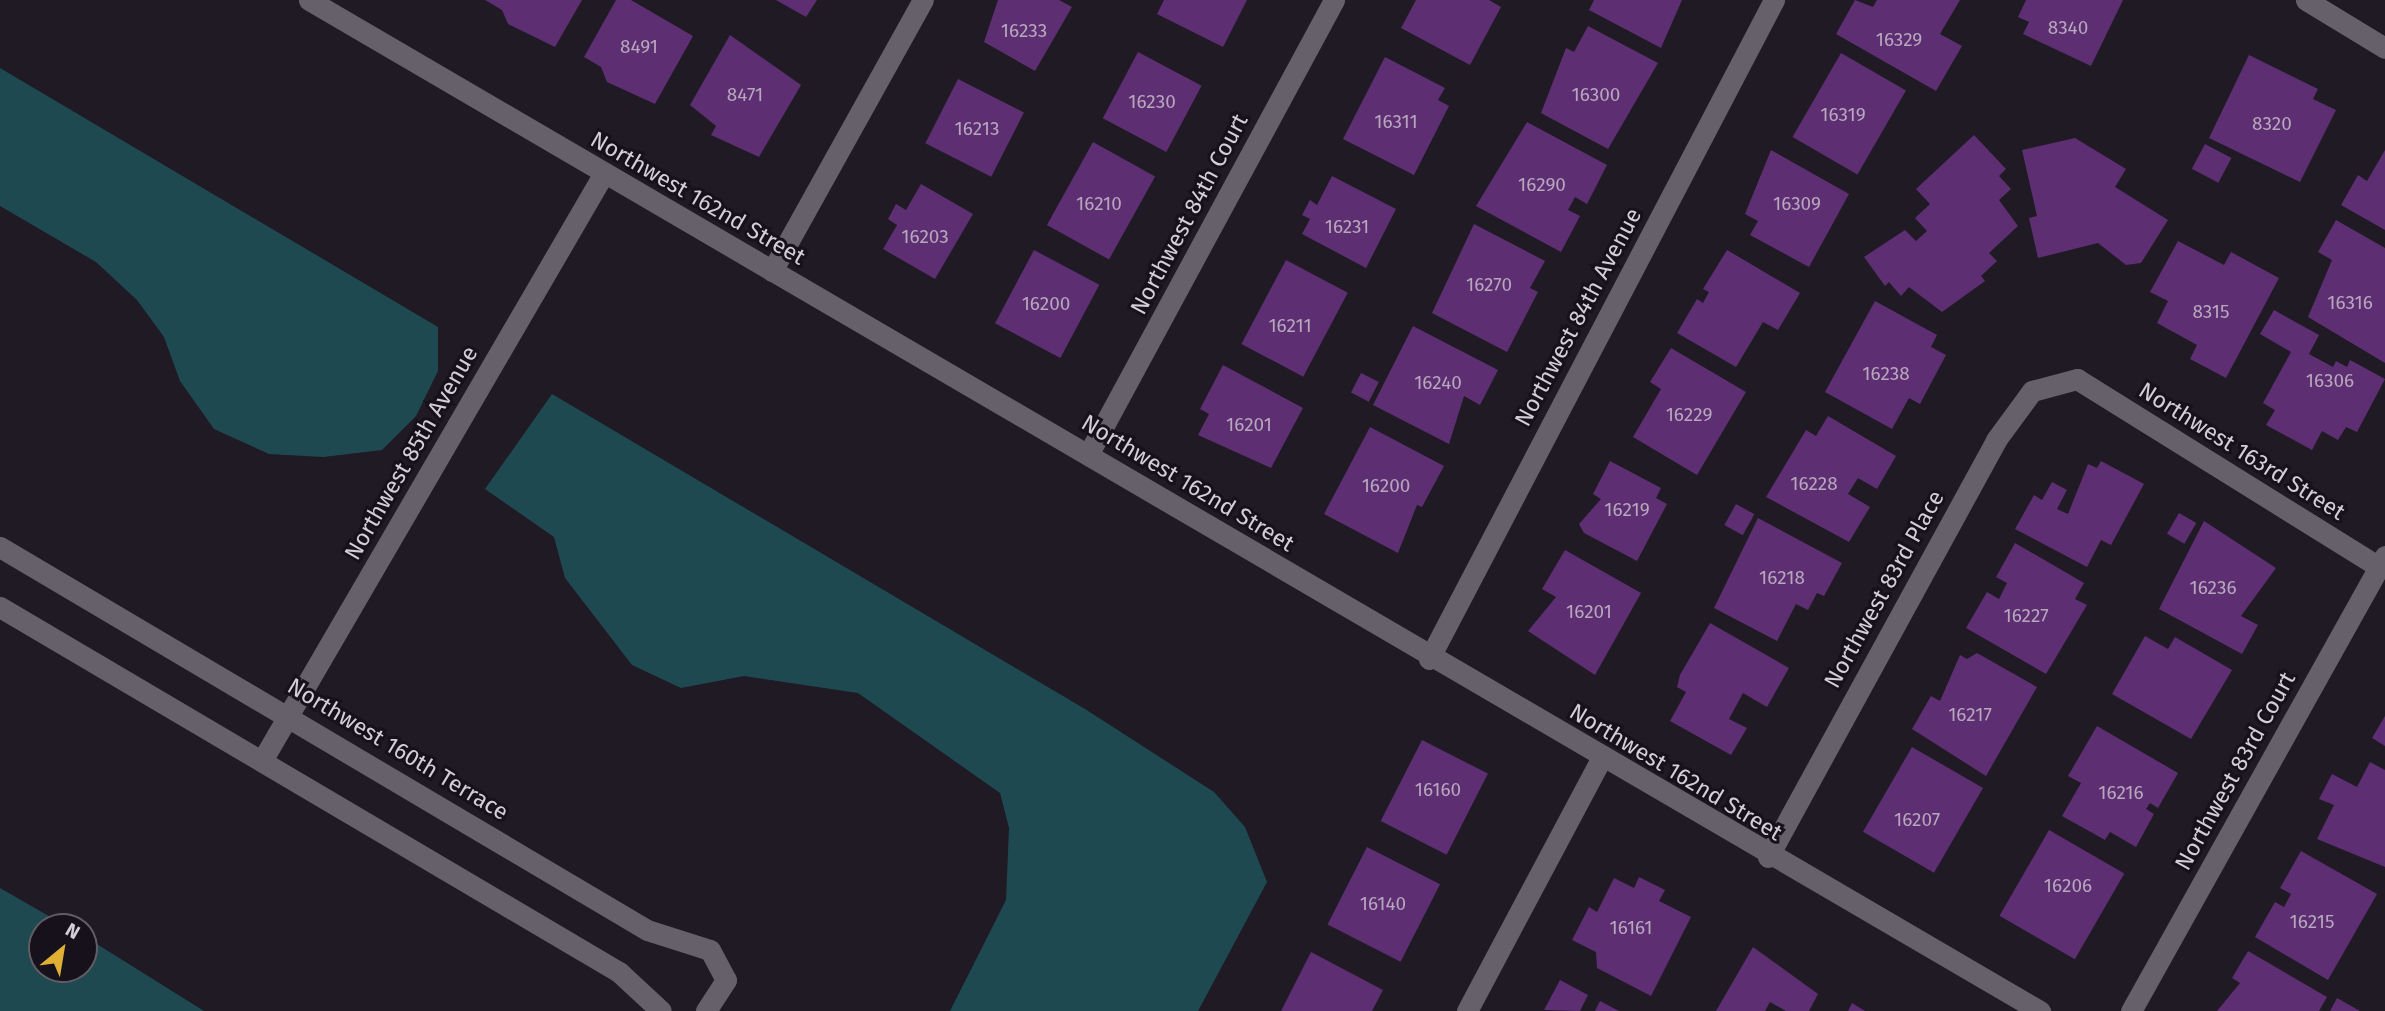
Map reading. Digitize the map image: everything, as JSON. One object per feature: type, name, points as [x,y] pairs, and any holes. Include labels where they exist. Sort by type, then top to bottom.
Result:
[{"type":"street","name":"Northwest 162nd Street","points":[[309,0],[1089,453],[1429,659],[2040,1011]]},
{"type":"street","points":[[772,271],[923,0]]},
{"type":"street","name":"Northwest 84th Court","points":[[1089,453],[1334,0]]},
{"type":"street","name":"Northwest 84th Avenue","points":[[1429,659],[1774,0]]},
{"type":"street","points":[[2305,0],[2385,48]]},
{"type":"street","name":"Northwest 85th Avenue","points":[[263,760],[604,173]]},
{"type":"street","name":"Northwest 163rd Street","points":[[2077,379],[2382,561]]},
{"type":"street","name":"Northwest 83rd Place","points":[[1768,856],[1996,440],[2032,391],[2077,379]]},
{"type":"street","name":"Northwest 160th Terrace","points":[[0,547],[289,714],[647,930],[710,950],[726,980],[706,1011]]},
{"type":"street","name":"Northwest 83rd Court","points":[[2131,1011],[2382,561]]},
{"type":"street","points":[[0,607],[619,972],[661,1011]]},
{"type":"street","points":[[1467,1011],[1602,757]]},
{"type":"water","points":[[0,68],[438,327],[438,371],[416,416],[382,450],[323,457],[269,454],[214,429],[180,381],[164,337],[137,300],[96,262],[0,206]]},
{"type":"water","points":[[552,394],[1085,709],[1214,792],[1245,827],[1267,882],[1198,1011],[950,1011],[1006,900],[1009,828],[1000,793],[858,693],[744,676],[681,688],[632,665],[565,578],[554,537],[485,489]]},
{"type":"water","points":[[0,888],[44,913],[28,913],[28,983],[98,983],[98,945],[204,1011],[0,1011]]},
{"type":"building","points":[[485,0],[582,0],[555,47],[508,24],[502,10]]},
{"type":"building","points":[[616,0],[631,0],[693,36],[655,104],[607,82],[601,67],[584,57]]},
{"type":"building","points":[[776,0],[817,0],[806,17]]},
{"type":"building","points":[[998,0],[1059,0],[1072,7],[1035,71],[984,42]]},
{"type":"building","points":[[1164,0],[1247,0],[1223,47],[1157,14]]},
{"type":"building","points":[[1416,0],[1489,0],[1501,7],[1470,65],[1401,28]]},
{"type":"building","points":[[1594,0],[1682,0],[1661,48],[1589,10]]},
{"type":"building","points":[[1855,0],[1873,7],[1877,0],[1960,0],[1940,34],[1962,46],[1936,91],[1836,34]]},
{"type":"building","points":[[2026,0],[2123,0],[2091,66],[2023,34],[2029,22],[2018,17]]},
{"type":"building","points":[[1588,26],[1658,63],[1608,149],[1541,113],[1566,48],[1574,52]]},
{"type":"building","points":[[730,35],[801,85],[759,157],[711,135],[716,126],[690,105]]},
{"type":"building","points":[[1138,52],[1202,86],[1166,152],[1103,118]]},
{"type":"building","points":[[1841,53],[1906,90],[1857,175],[1792,137]]},
{"type":"building","points":[[2249,55],[2318,89],[2313,99],[2336,110],[2300,182],[2209,138]]},
{"type":"building","points":[[1385,57],[1445,88],[1438,100],[1449,106],[1414,175],[1343,139]]},
{"type":"building","points":[[958,79],[1024,113],[991,177],[925,143]]},
{"type":"building","points":[[1527,122],[1607,165],[1587,204],[1575,197],[1568,210],[1580,216],[1561,252],[1476,206]]},
{"type":"building","points":[[1974,135],[2006,169],[1999,176],[2011,189],[1999,200],[2018,226],[1989,253],[1997,261],[1981,276],[1985,281],[1942,312],[1909,287],[1901,296],[1889,282],[1885,286],[1864,257],[1905,230],[1916,241],[1927,231],[1915,218],[1930,204],[1916,189]]},
{"type":"building","points":[[2075,138],[2126,169],[2115,187],[2168,220],[2141,263],[2126,265],[2098,243],[2038,258],[2029,218],[2037,216],[2022,150]]},
{"type":"building","points":[[1093,142],[1155,176],[1109,260],[1047,225]]},
{"type":"building","points":[[2205,144],[2231,158],[2218,183],[2192,169]]},
{"type":"building","points":[[1771,150],[1849,194],[1809,267],[1750,235],[1758,221],[1745,214]]},
{"type":"building","points":[[2385,150],[2385,230],[2341,205],[2358,175],[2367,181]]},
{"type":"building","points":[[1332,176],[1396,209],[1366,268],[1302,234],[1310,219],[1302,215],[1310,200],[1317,205]]},
{"type":"building","points":[[921,184],[973,214],[935,279],[883,249],[897,225],[888,219],[896,204],[906,210]]},
{"type":"building","points":[[2336,220],[2385,248],[2385,363],[2308,317],[2332,260],[2318,252]]},
{"type":"building","points":[[1474,224],[1545,261],[1530,288],[1538,292],[1507,352],[1432,313]]},
{"type":"building","points":[[2178,241],[2224,265],[2231,252],[2279,278],[2226,378],[2190,359],[2197,345],[2157,323],[2168,301],[2150,292]]},
{"type":"building","points":[[1034,250],[1099,285],[1060,358],[995,323]]},
{"type":"building","points":[[1727,250],[1800,293],[1778,330],[1763,322],[1736,367],[1677,333],[1697,299],[1703,303],[1709,292],[1703,289]]},
{"type":"building","points":[[1286,260],[1348,293],[1303,377],[1241,344]]},
{"type":"building","points":[[1875,301],[1937,335],[1931,347],[1946,355],[1920,404],[1909,398],[1892,429],[1825,392]]},
{"type":"building","points":[[2274,310],[2319,335],[2309,354],[2333,367],[2336,361],[2347,367],[2350,360],[2385,379],[2357,432],[2346,427],[2338,440],[2322,431],[2312,450],[2266,425],[2275,410],[2263,403],[2291,352],[2260,334]]},
{"type":"building","points":[[1413,326],[1498,370],[1480,405],[1464,396],[1449,444],[1373,405]]},
{"type":"building","points":[[1671,348],[1746,392],[1697,475],[1633,437],[1661,389],[1650,382]]},
{"type":"building","points":[[1223,365],[1303,408],[1271,468],[1198,435],[1209,414],[1200,409]]},
{"type":"building","points":[[1361,373],[1379,382],[1369,402],[1351,393]]},
{"type":"building","points":[[1828,416],[1896,456],[1877,489],[1858,478],[1848,494],[1870,507],[1849,542],[1766,497],[1806,430],[1816,436]]},
{"type":"building","points":[[1370,427],[1444,466],[1422,507],[1417,505],[1398,553],[1324,514]]},
{"type":"building","points":[[1610,461],[1661,488],[1656,498],[1667,504],[1637,561],[1584,533],[1579,524],[1601,499],[1593,494]]},
{"type":"building","points":[[2101,461],[2144,484],[2111,545],[2101,540],[2087,567],[2015,529],[2034,495],[2042,500],[2052,482],[2067,490],[2057,509],[2068,514],[2088,464],[2097,468]]},
{"type":"building","points":[[1736,504],[1754,514],[1743,535],[1724,525]]},
{"type":"building","points":[[2179,513],[2196,523],[2184,544],[2167,534]]},
{"type":"building","points":[[1758,518],[1842,563],[1824,596],[1817,593],[1808,610],[1796,604],[1777,641],[1714,608]]},
{"type":"building","points":[[2204,521],[2276,568],[2241,616],[2258,625],[2242,654],[2159,609]]},
{"type":"building","points":[[2015,543],[2084,583],[2075,599],[2087,605],[2046,674],[1966,628],[1987,592],[1999,599],[2007,583],[1996,577]]},
{"type":"building","points":[[1565,550],[1641,593],[1595,675],[1528,631],[1556,597],[1542,589]]},
{"type":"building","points":[[1710,623],[1789,668],[1767,707],[1743,693],[1729,719],[1747,728],[1731,755],[1670,721],[1686,692],[1677,687],[1680,675]]},
{"type":"building","points":[[2145,636],[2168,649],[2175,637],[2232,670],[2191,739],[2112,694]]},
{"type":"building","points":[[1977,653],[2037,687],[1986,776],[1912,729],[1931,696],[1940,701],[1960,655],[1967,659]]},
{"type":"building","points":[[2385,716],[2385,746],[2372,738]]},
{"type":"building","points":[[2097,726],[2178,773],[2158,808],[2150,803],[2146,809],[2154,814],[2136,847],[2110,832],[2105,840],[2062,816],[2081,783],[2068,776]]},
{"type":"building","points":[[1422,740],[1488,774],[1447,855],[1381,821]]},
{"type":"building","points":[[1912,747],[1983,788],[1934,873],[1863,832]]},
{"type":"building","points":[[2370,762],[2385,770],[2385,867],[2317,839],[2334,805],[2319,799],[2332,774],[2357,787]]},
{"type":"building","points":[[2049,830],[2124,874],[2075,959],[2000,916]]},
{"type":"building","points":[[1367,847],[1440,884],[1401,962],[1328,925]]},
{"type":"building","points":[[2301,851],[2377,894],[2328,980],[2255,937],[2275,902],[2284,907],[2291,894],[2280,888]]},
{"type":"building","points":[[1639,877],[1665,890],[1659,901],[1691,917],[1651,996],[1597,968],[1596,952],[1572,940],[1589,907],[1597,912],[1614,878],[1634,888]]},
{"type":"building","points":[[1753,947],[1818,994],[1809,1011],[1786,1011],[1770,1002],[1765,1011],[1716,1011]]},
{"type":"building","points":[[2248,951],[2327,997],[2319,1011],[2217,1011],[2240,983],[2232,978]]},
{"type":"building","points":[[1311,952],[1383,990],[1372,1011],[1281,1011]]},
{"type":"building","points":[[1560,980],[1588,995],[1580,1011],[1544,1010]]},
{"type":"building","points":[[2337,998],[2360,1011],[2330,1011]]},
{"type":"building","points":[[1600,1001],[1619,1011],[1595,1011]]},
{"type":"building","points":[[1852,1003],[1865,1011],[1848,1011]]}]
